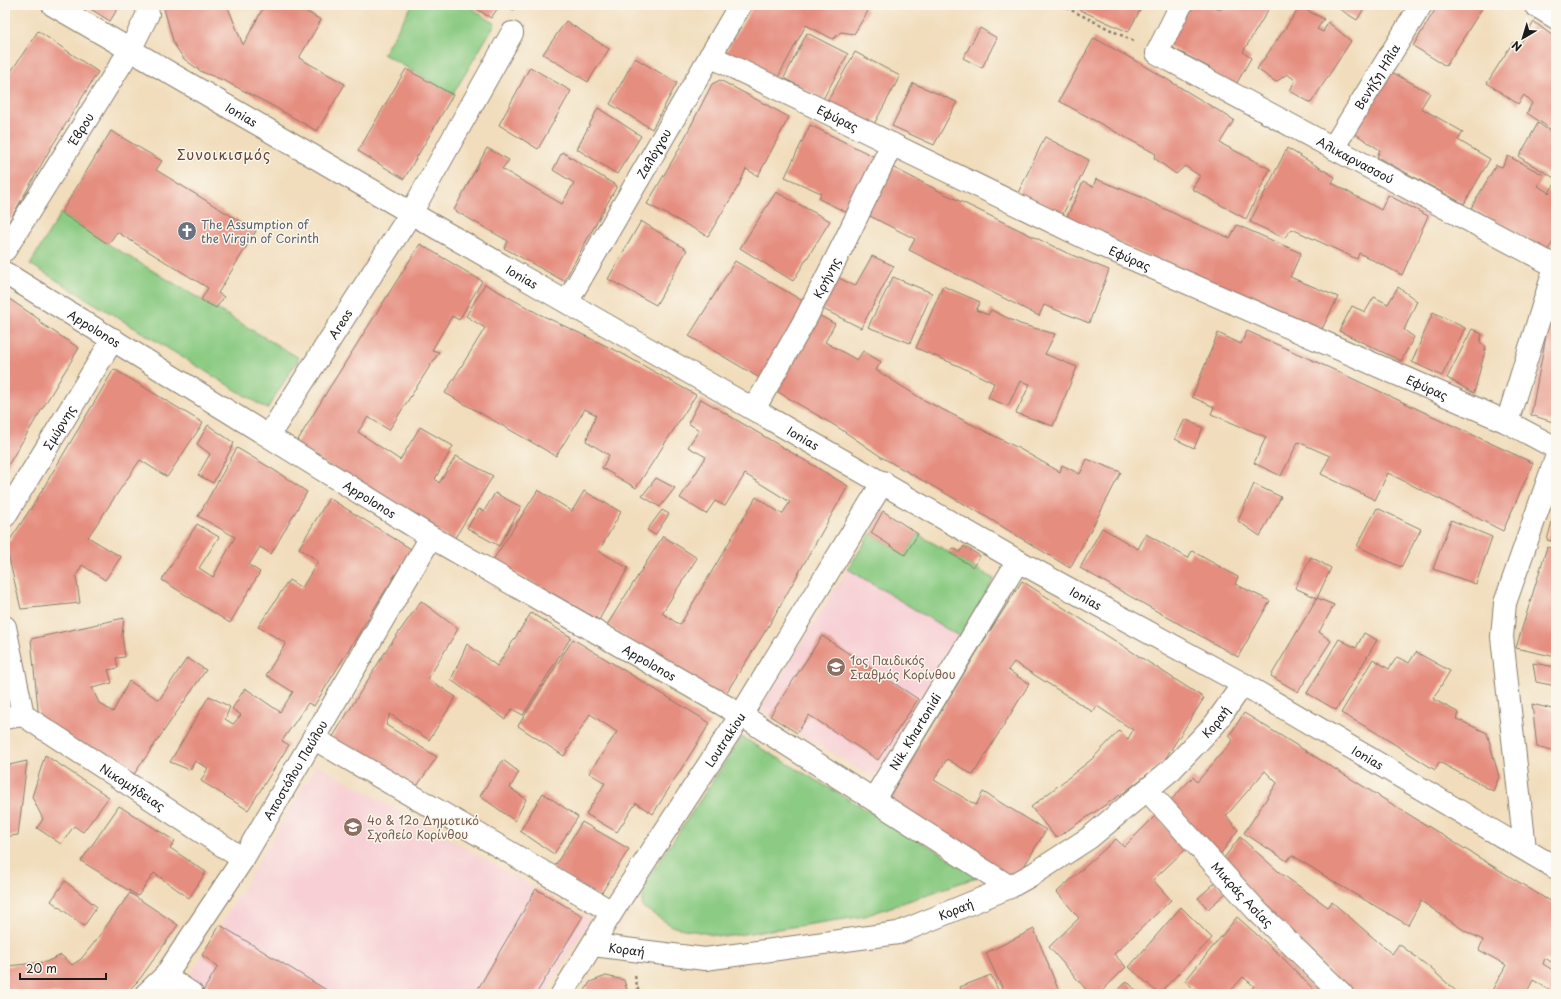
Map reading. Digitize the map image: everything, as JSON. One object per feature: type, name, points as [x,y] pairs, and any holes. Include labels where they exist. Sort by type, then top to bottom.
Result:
[{"type":"street","name":"Ionias","points":[[53,5],[411,213],[1018,560],[1243,684],[1556,868]]},
{"type":"street","name":"Έβρου","points":[[5,250],[130,50],[148,14],[146,5]]},
{"type":"street","name":"Ζαλόγγου","points":[[567,302],[740,5]]},
{"type":"street","points":[[1157,53],[1181,5]]},
{"type":"street","name":"Βενήζη Ηλία","points":[[1333,148],[1421,5]]},
{"type":"street","points":[[1535,5],[1556,18]]},
{"type":"street","name":"Areos","points":[[269,435],[411,213],[512,33]]},
{"type":"street","name":"Αλικαρνασσού","points":[[1157,53],[1333,148],[1556,265]]},
{"type":"street","name":"Εφύρας","points":[[710,56],[1098,244],[1506,422],[1556,448]]},
{"type":"street","name":"Κρήνης","points":[[754,409],[806,318],[892,144]]},
{"type":"street","points":[[1506,422],[1556,265]]},
{"type":"street","name":"Appolonos","points":[[5,273],[269,435],[431,537],[741,715],[1010,887]]},
{"type":"street","name":"Σμύρνης","points":[[5,516],[113,339]]},
{"type":"street","points":[[1525,849],[1502,637],[1505,604],[1556,458]]},
{"type":"street","name":"Loutrakiou","points":[[562,994],[612,912],[741,715],[883,482]]},
{"type":"street","name":"Αποστόλου Παύλου","points":[[146,994],[165,976],[243,859],[431,537]]},
{"type":"street","name":"Nik. Khartonidi","points":[[874,799],[1018,560]]},
{"type":"street","points":[[5,627],[14,717]]},
{"type":"street","name":"Κοραή","points":[[593,944],[705,959],[898,933],[1010,887],[1090,838],[1172,769],[1215,724],[1243,684]]},
{"type":"street","name":"Νικομήδειας","points":[[14,717],[243,859]]},
{"type":"street","points":[[313,738],[612,912]]},
{"type":"street","name":"Μικράς Ασίας","points":[[1148,790],[1257,910],[1342,994]]},
{"type":"street","points":[[165,976],[192,994]]},
{"type":"path","points":[[1061,5],[1157,53]]},
{"type":"path","points":[[637,986],[639,994]]},
{"type":"shaded area","points":[[848,569],[960,637],[874,778],[759,710]]},
{"type":"shaded area","name":"4ο & 12ο Δημοτικό Σχολείο Κορίνθου","points":[[317,764],[590,919],[545,994],[208,994],[187,981]]},
{"type":"green space","points":[[412,5],[467,5],[495,24],[453,94],[383,54]]},
{"type":"green space","points":[[61,213],[108,244],[299,358],[267,409],[30,264]]},
{"type":"green space","points":[[871,533],[905,555],[918,534],[994,579],[960,637],[848,569]]},
{"type":"green space","points":[[742,737],[980,876],[865,916],[724,937],[674,927],[642,907],[645,883]]},
{"type":"building","points":[[84,5],[120,5],[110,21]]},
{"type":"building","points":[[163,5],[227,5],[243,45],[265,5],[295,5],[321,20],[299,58],[345,84],[317,131],[223,80],[202,72],[184,59],[174,44]]},
{"type":"building","points":[[470,5],[500,5],[491,18]]},
{"type":"building","points":[[503,5],[517,5],[514,10]]},
{"type":"building","points":[[754,5],[861,5],[868,11],[854,34],[841,32],[833,39],[806,25],[777,79],[725,53]]},
{"type":"building","points":[[1069,5],[1143,5],[1128,32]]},
{"type":"building","points":[[1186,5],[1211,5],[1220,10],[1223,5],[1271,5],[1243,52],[1251,58],[1234,88],[1207,74],[1210,68],[1164,43]]},
{"type":"building","points":[[1333,5],[1366,5],[1357,20]]},
{"type":"building","points":[[1438,5],[1484,5],[1446,66],[1413,46]]},
{"type":"building","points":[[1300,7],[1324,19],[1317,29],[1323,32],[1328,22],[1351,41],[1311,103],[1290,91],[1295,80],[1287,74],[1276,82],[1257,69]]},
{"type":"building","points":[[566,21],[609,49],[588,82],[543,54]]},
{"type":"building","points":[[1534,22],[1556,38],[1555,132],[1527,113],[1532,103],[1524,95],[1518,104],[1487,83],[1513,42],[1519,46]]},
{"type":"building","points":[[980,28],[997,38],[982,68],[963,58]]},
{"type":"building","points":[[38,31],[98,72],[49,151],[5,229],[5,74],[8,76]]},
{"type":"building","points":[[807,33],[848,54],[823,99],[784,78]]},
{"type":"building","points":[[1094,38],[1145,66],[1234,120],[1220,143],[1270,169],[1246,219],[1192,189],[1200,176],[1185,166],[1176,174],[1154,158],[1156,154],[1059,101]]},
{"type":"building","points":[[855,52],[900,76],[874,124],[826,104]]},
{"type":"building","points":[[635,58],[677,83],[652,129],[610,104]]},
{"type":"building","points":[[530,67],[571,91],[538,149],[499,125]]},
{"type":"building","points":[[406,69],[453,95],[404,179],[358,151]]},
{"type":"building","points":[[1388,70],[1430,93],[1421,108],[1463,132],[1458,140],[1490,159],[1464,204],[1377,157],[1380,150],[1354,133]]},
{"type":"building","points":[[720,80],[789,117],[758,176],[746,169],[739,185],[708,236],[647,204],[678,151],[712,84]]},
{"type":"building","points":[[913,83],[957,102],[934,145],[892,126]]},
{"type":"building","points":[[598,108],[641,136],[617,174],[577,149]]},
{"type":"building","points":[[1538,123],[1556,135],[1556,179],[1519,157]]},
{"type":"building","points":[[810,125],[879,159],[852,215],[819,199],[821,193],[785,177]]},
{"type":"building","points":[[111,131],[162,161],[156,170],[256,231],[218,293],[224,297],[216,308],[201,300],[208,288],[117,232],[108,244],[61,213]]},
{"type":"building","points":[[1045,137],[1089,160],[1061,218],[1017,195]]},
{"type":"building","points":[[487,148],[509,160],[502,169],[562,204],[574,183],[553,170],[562,152],[617,186],[564,281],[504,248],[508,241],[454,210]]},
{"type":"building","points":[[1287,148],[1335,177],[1332,183],[1381,210],[1388,195],[1428,216],[1402,275],[1359,253],[1357,259],[1292,229],[1284,238],[1250,222]]},
{"type":"building","points":[[1508,156],[1544,175],[1538,186],[1549,193],[1554,185],[1556,186],[1556,237],[1548,250],[1471,208],[1496,165],[1502,167]]},
{"type":"building","points":[[886,164],[1067,253],[1109,270],[1089,323],[1044,305],[1039,316],[909,250],[915,239],[862,212]]},
{"type":"building","points":[[1096,179],[1141,197],[1183,218],[1230,238],[1237,225],[1301,253],[1290,277],[1338,297],[1320,333],[1066,219],[1083,182],[1093,187]]},
{"type":"building","points":[[776,192],[830,221],[793,281],[740,248]]},
{"type":"building","points":[[641,221],[687,250],[656,305],[608,279]]},
{"type":"building","points":[[420,244],[482,281],[459,320],[452,316],[432,350],[439,352],[389,430],[368,417],[358,432],[400,460],[420,427],[453,446],[435,479],[439,483],[456,456],[493,476],[453,541],[295,445]]},
{"type":"building","points":[[872,256],[894,266],[861,328],[819,307],[835,276],[855,286]]},
{"type":"building","points":[[735,261],[806,303],[763,380],[689,336]]},
{"type":"building","points":[[893,277],[932,293],[910,343],[868,327]]},
{"type":"building","points":[[485,284],[537,313],[619,352],[696,395],[636,488],[602,468],[609,455],[586,441],[596,415],[585,409],[556,456],[445,393],[485,328],[466,316]]},
{"type":"building","points":[[943,286],[980,302],[976,310],[988,315],[991,310],[1020,324],[1055,334],[1045,354],[1077,367],[1053,426],[1016,413],[1030,384],[1020,381],[1008,406],[988,398],[994,383],[916,348]]},
{"type":"building","points":[[1398,287],[1417,301],[1404,330],[1414,337],[1401,361],[1339,331],[1352,306],[1365,312],[1374,297],[1388,304]]},
{"type":"building","points":[[5,296],[40,320],[39,322],[79,348],[5,470]]},
{"type":"building","points":[[1433,312],[1465,328],[1442,376],[1412,362]]},
{"type":"building","points":[[815,313],[835,324],[825,342],[857,360],[863,351],[881,362],[876,370],[922,399],[1018,448],[1060,472],[1062,465],[1080,474],[1087,459],[1121,472],[1070,568],[980,513],[883,458],[839,428],[773,389]]},
{"type":"building","points":[[1550,315],[1556,317],[1556,423],[1531,415]]},
{"type":"building","points":[[1472,329],[1482,334],[1480,342],[1486,347],[1474,393],[1447,378]]},
{"type":"building","points":[[1247,331],[1533,463],[1503,531],[1388,473],[1375,500],[1321,474],[1330,456],[1298,442],[1281,476],[1254,463],[1266,437],[1211,414],[1214,407],[1192,397],[1218,333],[1241,344]]},
{"type":"building","points":[[114,369],[203,423],[167,477],[140,460],[88,537],[121,557],[105,580],[82,565],[76,576],[80,603],[21,609],[6,546],[35,502]]},
{"type":"building","points":[[701,399],[848,486],[768,627],[721,701],[607,625],[663,536],[697,558],[662,613],[680,625],[756,497],[782,514],[790,502],[745,474],[725,506],[715,501],[706,514],[680,498],[706,457],[688,447],[699,430],[688,423]]},
{"type":"building","points":[[1185,419],[1203,428],[1194,448],[1175,439]]},
{"type":"building","points":[[208,425],[234,443],[213,483],[198,475],[210,454],[197,444]]},
{"type":"building","points":[[237,448],[307,492],[271,554],[260,547],[249,565],[260,572],[230,623],[162,580],[197,524],[219,537],[199,568],[213,577],[235,537],[198,516]]},
{"type":"building","points":[[656,478],[675,488],[660,507],[642,496]]},
{"type":"building","points":[[1254,484],[1281,497],[1260,536],[1238,521]]},
{"type":"building","points":[[538,490],[572,511],[584,491],[621,512],[599,551],[628,568],[599,620],[493,560]]},
{"type":"building","points":[[495,493],[521,507],[499,546],[467,528],[479,509],[484,511]]},
{"type":"building","points":[[329,498],[411,549],[314,706],[308,703],[282,741],[289,745],[248,810],[201,781],[208,768],[195,761],[190,770],[170,762],[209,696],[230,707],[225,719],[233,724],[241,715],[232,709],[245,688],[280,712],[293,692],[266,675],[286,643],[258,627],[289,580],[302,588],[318,561],[299,548]]},
{"type":"building","points":[[1556,507],[1556,542],[1547,540]]},
{"type":"building","points":[[1377,508],[1421,529],[1401,567],[1357,546]]},
{"type":"building","points":[[662,510],[669,514],[655,535],[647,530]]},
{"type":"building","points":[[883,511],[918,534],[905,555],[871,533]]},
{"type":"building","points":[[1451,520],[1492,537],[1476,584],[1433,569]]},
{"type":"building","points":[[1102,528],[1138,549],[1146,534],[1188,558],[1192,551],[1238,577],[1235,584],[1270,601],[1238,657],[1080,568]]},
{"type":"building","points":[[964,546],[980,556],[973,567],[950,553],[953,548],[960,552]]},
{"type":"building","points":[[1547,547],[1556,549],[1556,657],[1516,648]]},
{"type":"building","points":[[1311,557],[1331,568],[1317,598],[1295,588]]},
{"type":"building","points":[[1022,581],[1204,698],[1163,762],[1126,791],[1056,838],[1031,807],[1092,759],[1119,731],[1128,739],[1133,730],[1097,706],[1093,712],[1014,662],[1008,670],[1029,684],[973,775],[947,759],[934,780],[976,805],[983,792],[1046,830],[1015,881],[886,802],[983,642]]},
{"type":"building","points":[[1317,598],[1334,605],[1319,632],[1331,641],[1298,692],[1271,676]]},
{"type":"building","points":[[421,601],[458,629],[428,679],[456,697],[429,740],[390,714],[386,725],[437,757],[415,789],[329,743],[387,649]]},
{"type":"building","points":[[531,613],[571,637],[523,715],[512,709],[505,719],[451,680],[467,644],[497,666]]},
{"type":"building","points":[[124,618],[122,635],[125,657],[116,658],[118,668],[108,670],[112,683],[92,688],[99,703],[113,712],[129,681],[159,700],[187,658],[206,670],[132,777],[39,719],[31,639]]},
{"type":"building","points":[[1364,633],[1377,640],[1336,710],[1307,693],[1339,639],[1356,648]]},
{"type":"building","name":"1ος Παιδικός Σταθμός Κορίνθου","points":[[822,636],[918,699],[878,760],[809,715],[797,733],[770,716]]},
{"type":"building","points":[[573,639],[710,723],[653,814],[636,803],[617,832],[586,814],[605,783],[589,773],[617,732],[590,714],[564,756],[518,726]]},
{"type":"building","points":[[1416,652],[1450,671],[1433,699],[1459,713],[1457,719],[1487,733],[1499,777],[1493,791],[1439,762],[1435,770],[1372,730],[1341,713],[1373,659],[1389,669],[1397,657],[1409,663]]},
{"type":"building","points":[[1533,663],[1556,667],[1556,686],[1536,682]]},
{"type":"building","points":[[1532,704],[1556,710],[1556,752],[1537,747]]},
{"type":"building","points":[[1244,713],[1556,905],[1556,965],[1545,958],[1543,964],[1556,972],[1556,994],[1548,994],[1550,990],[1533,980],[1526,994],[1490,994],[1506,965],[1479,950],[1483,940],[1465,931],[1421,901],[1408,925],[1339,885],[1292,855],[1287,861],[1244,833],[1277,783],[1265,771],[1226,816],[1238,830],[1217,859],[1167,804],[1193,777],[1197,782],[1233,740],[1229,736]]},
{"type":"building","points":[[45,755],[109,797],[83,832],[74,826],[61,844],[37,828],[43,819],[32,797]]},
{"type":"building","points":[[503,760],[519,772],[510,788],[526,799],[515,821],[480,796]]},
{"type":"building","points":[[27,761],[18,835],[5,837],[5,766]]},
{"type":"building","points":[[543,793],[578,817],[554,854],[520,831]]},
{"type":"building","points":[[119,806],[175,841],[170,848],[206,872],[189,898],[154,873],[138,896],[81,861]]},
{"type":"building","points":[[1156,815],[1186,849],[1153,880],[1171,900],[1114,954],[1126,967],[1099,994],[1090,994],[1049,947],[1079,918],[1057,892],[1116,839],[1124,847]]},
{"type":"building","points":[[582,822],[629,849],[599,897],[553,869]]},
{"type":"building","points":[[1240,837],[1279,872],[1328,907],[1332,902],[1392,954],[1399,944],[1429,967],[1456,991],[1455,994],[1351,994],[1221,862]]},
{"type":"building","points":[[65,881],[97,907],[84,926],[51,901]]},
{"type":"building","points":[[1216,882],[1226,893],[1208,909],[1198,898]]},
{"type":"building","points":[[536,889],[583,916],[536,994],[475,994]]},
{"type":"building","points":[[130,893],[178,925],[139,980],[125,994],[5,994],[5,958],[7,966],[46,962],[61,955],[72,965],[81,959],[94,943]]},
{"type":"building","points":[[1181,907],[1212,938],[1159,994],[1129,967]]},
{"type":"building","points":[[1237,917],[1281,956],[1318,994],[1247,994],[1254,986],[1243,977],[1228,994],[1200,994],[1185,981]]},
{"type":"building","points":[[220,925],[333,994],[208,994],[203,991],[218,966],[202,955]]},
{"type":"building","points":[[1034,929],[1060,994],[1005,994],[986,953]]},
{"type":"building","points":[[991,975],[1000,994],[963,994],[960,987]]},
{"type":"building","points":[[606,976],[624,980],[628,994],[583,994],[590,982]]},
{"type":"building","points":[[1127,981],[1139,994],[1115,994]]},
{"type":"place","name":"The Assumption of the Virgin of Corinth","points":[[187,231]]},
{"type":"place","name":"1ος Παιδικός Σταθμός Κορίνθου","points":[[836,667]]},
{"type":"place","name":"4ο & 12ο Δημοτικό Σχολείο Κορίνθου","points":[[353,827]]},
{"type":"district","name":"Συνοικισμός","points":[[224,154]]}]
